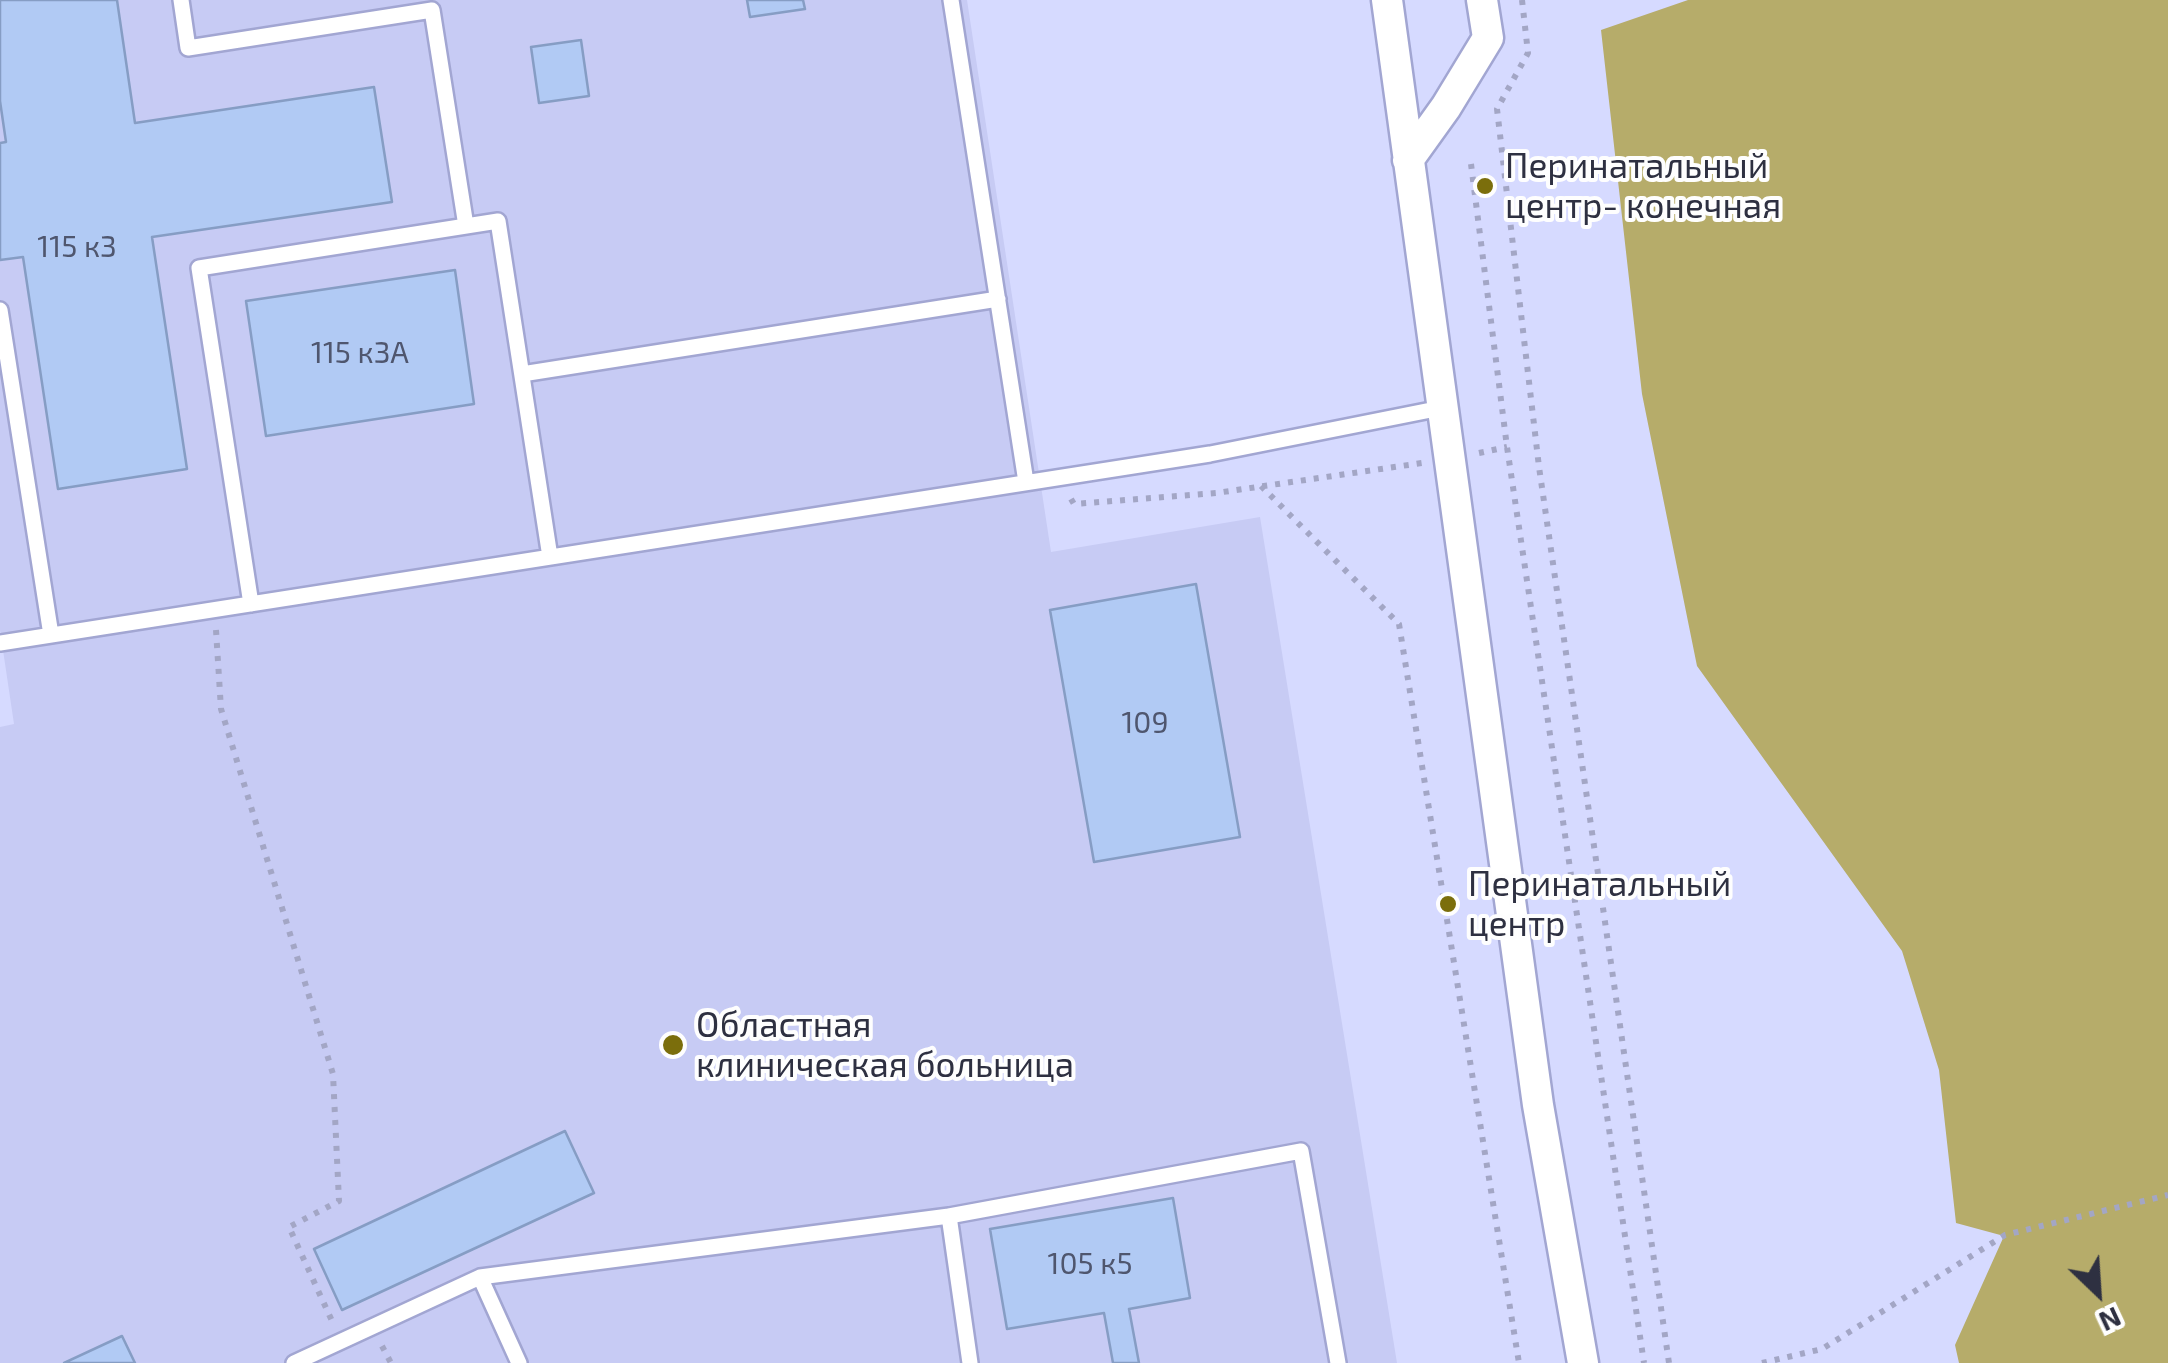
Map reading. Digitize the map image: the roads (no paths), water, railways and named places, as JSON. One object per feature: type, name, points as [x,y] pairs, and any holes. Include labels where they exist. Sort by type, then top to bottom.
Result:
[{"type":"street","points":[[1386,0],[1538,1105],[1582,1363]]},
{"type":"street","points":[[1408,160],[1488,38],[1482,0]]},
{"type":"lane","points":[[181,0],[188,48],[432,10],[466,226]]},
{"type":"lane","points":[[951,0],[1026,482]]},
{"type":"lane","points":[[252,604],[199,268],[498,221],[550,557]]},
{"type":"lane","points":[[522,374],[998,299]]},
{"type":"lane","points":[[0,310],[51,635]]},
{"type":"lane","points":[[0,643],[1210,454],[1442,408]]},
{"type":"lane","points":[[294,1363],[480,1276],[949,1216],[1300,1151],[1338,1363]]},
{"type":"lane","points":[[949,1216],[970,1363]]},
{"type":"lane","points":[[480,1276],[519,1363]]},
{"type":"place","name":"Перинатальный центр- конечная","points":[[1485,186]]},
{"type":"place","name":"Перинатальный центр","points":[[1448,904]]},
{"type":"place","name":"Областная клиническая больница","points":[[673,1045]]}]
